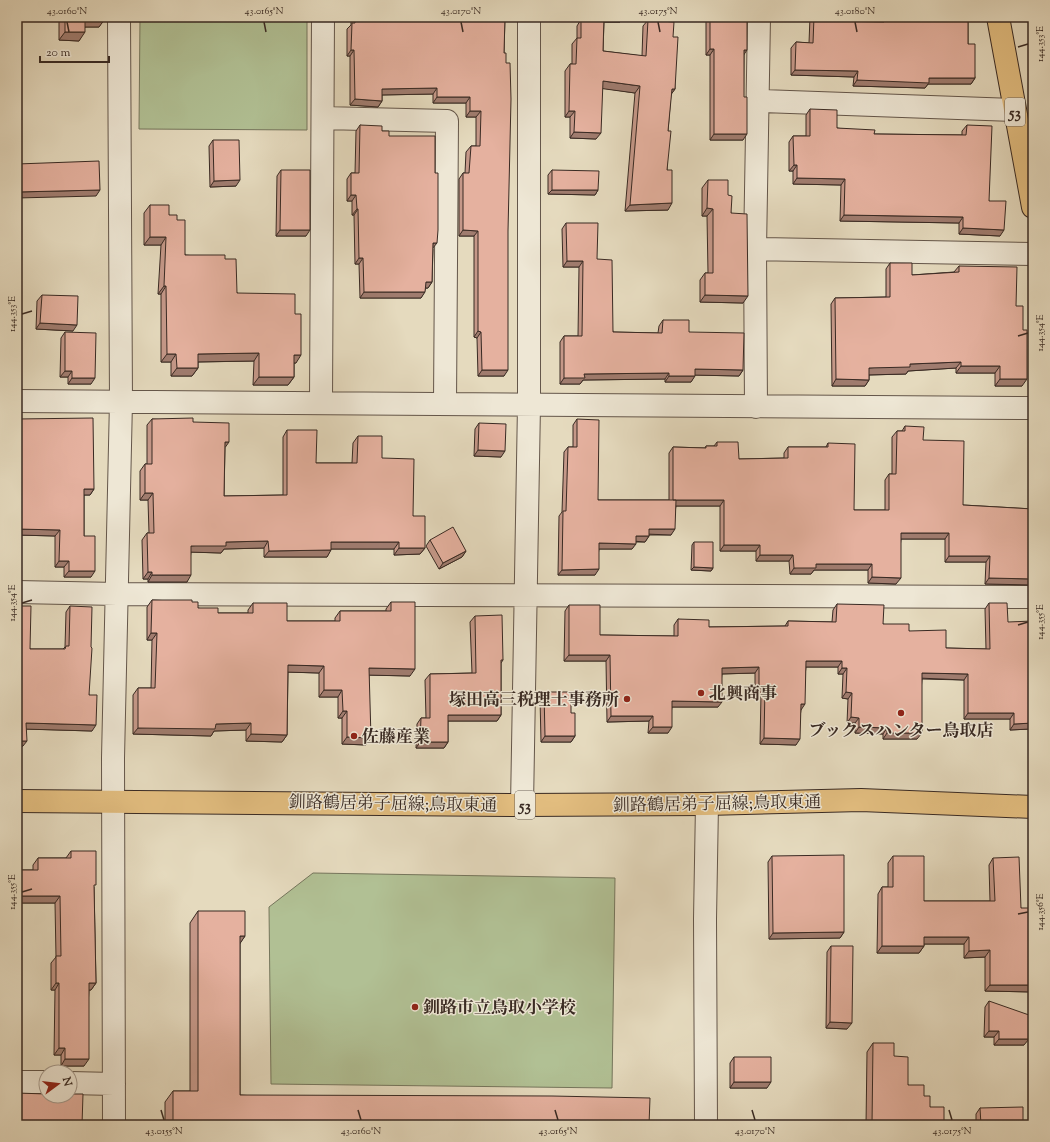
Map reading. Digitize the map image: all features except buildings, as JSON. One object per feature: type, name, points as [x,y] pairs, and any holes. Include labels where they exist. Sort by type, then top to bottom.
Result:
[{"type":"main road","name":"53","points":[[998,17],[1033,207]]},
{"type":"main road","name":"釧路鶴居弟子屈線;鳥取東通","points":[[17,801],[522,805],[707,804],[861,800],[1033,807]]},
{"type":"street","points":[[114,1125],[113,802],[121,401],[119,17]]},
{"type":"street","points":[[321,402],[323,17]]},
{"type":"street","points":[[522,805],[529,405],[529,17]]},
{"type":"street","points":[[756,407],[755,249],[759,102],[759,17]]},
{"type":"street","points":[[759,102],[1014,110]]},
{"type":"street","points":[[323,118],[447,121],[445,403]]},
{"type":"street","points":[[755,249],[1033,254]]},
{"type":"street","points":[[17,401],[1033,408]]},
{"type":"street","points":[[17,592],[117,594],[526,594],[1033,597]]},
{"type":"street","points":[[706,1125],[705,919],[707,804]]},
{"type":"street","points":[[17,1082],[38,1082]]},
{"type":"street","points":[[78,1083],[114,1084]]},
{"type":"green space","points":[[140,17],[307,17],[307,130],[139,129]]},
{"type":"green space","points":[[313,873],[615,878],[612,1088],[271,1084],[269,907]]},
{"type":"place","name":"北興商事","points":[[701,693]]},
{"type":"place","name":"塚田高三税理士事務所","points":[[627,699]]},
{"type":"place","name":"ブックスハンター鳥取店","points":[[901,713]]},
{"type":"place","name":"佐藤産業","points":[[354,736]]},
{"type":"place","name":"釧路市立鳥取小学校","points":[[415,1007]]}]
